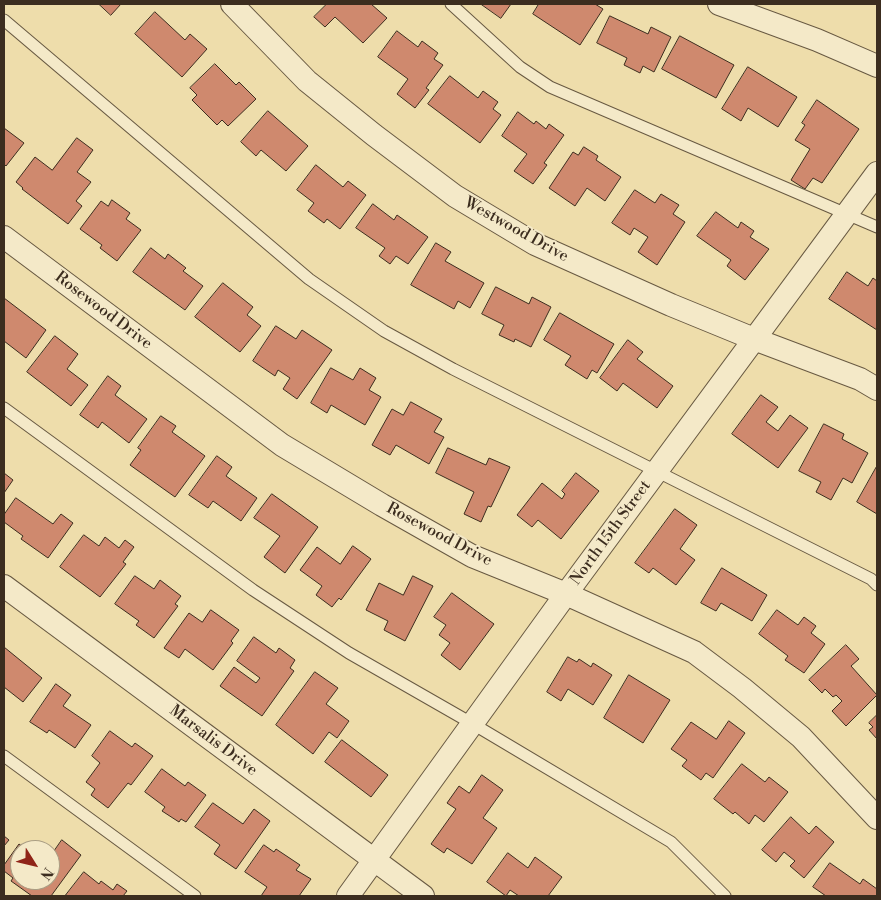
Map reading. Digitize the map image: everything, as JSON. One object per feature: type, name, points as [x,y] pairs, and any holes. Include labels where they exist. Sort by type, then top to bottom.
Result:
[{"type":"street","name":"Westwood Drive","points":[[232,4],[307,81],[374,135],[455,196],[535,244],[671,305],[860,379],[877,389]]},
{"type":"street","points":[[719,4],[817,40],[877,66]]},
{"type":"street","name":"North 15th Street","points":[[348,896],[566,594],[877,173]]},
{"type":"street","name":"Rosewood Drive","points":[[4,237],[282,445],[472,556],[566,594],[694,652],[802,737],[877,818]]},
{"type":"street","name":"Marsalis Drive","points":[[4,586],[422,896]]},
{"type":"lane","points":[[451,4],[520,67],[550,87],[877,227]]},
{"type":"lane","points":[[4,20],[309,278],[384,331],[454,369],[871,579],[877,585]]},
{"type":"lane","points":[[4,408],[253,590],[349,653],[473,724],[671,842],[724,896]]},
{"type":"lane","points":[[4,756],[195,896]]},
{"type":"building","points":[[99,4],[121,4],[111,15]]},
{"type":"building","points":[[327,4],[371,4],[387,18],[363,43],[335,17],[325,27],[314,17]]},
{"type":"building","points":[[481,4],[511,4],[501,18]]},
{"type":"building","points":[[539,4],[595,4],[603,9],[580,45],[533,14]]},
{"type":"building","points":[[155,12],[185,40],[190,34],[207,49],[182,77],[135,34]]},
{"type":"building","points":[[610,16],[648,34],[651,27],[671,37],[654,72],[643,66],[640,73],[624,65],[627,58],[597,43]]},
{"type":"building","points":[[397,31],[418,47],[422,41],[438,53],[434,59],[443,65],[426,88],[429,90],[415,108],[397,94],[408,79],[378,57]]},
{"type":"building","points":[[680,36],[734,65],[716,98],[662,69]]},
{"type":"building","points":[[215,64],[236,85],[239,82],[256,99],[228,126],[222,120],[217,125],[192,100],[197,95],[190,88]]},
{"type":"building","points":[[748,67],[797,97],[778,127],[748,108],[741,121],[722,109]]},
{"type":"building","points":[[450,76],[478,98],[483,91],[498,102],[493,109],[501,115],[480,143],[428,104]]},
{"type":"building","points":[[817,100],[859,129],[822,183],[813,178],[805,189],[791,180],[810,149],[795,140],[805,125],[802,123]]},
{"type":"building","points":[[268,111],[308,146],[286,171],[261,150],[256,156],[241,142]]},
{"type":"building","points":[[518,112],[534,124],[536,121],[546,129],[549,124],[564,135],[544,163],[547,165],[533,184],[514,171],[527,154],[502,136]]},
{"type":"building","points":[[4,128],[24,143],[6,166],[4,164]]},
{"type":"building","points":[[77,138],[93,150],[77,172],[91,182],[76,201],[82,206],[68,224],[22,189],[16,182],[35,157],[52,170]]},
{"type":"building","points":[[584,147],[598,156],[596,160],[621,177],[605,201],[587,188],[575,206],[549,188],[573,152],[578,155]]},
{"type":"building","points":[[316,165],[343,187],[348,181],[366,195],[340,229],[327,219],[324,223],[308,211],[314,203],[297,190]]},
{"type":"building","points":[[635,190],[655,203],[661,194],[679,205],[673,214],[685,222],[657,265],[638,252],[648,237],[634,228],[630,235],[612,223]]},
{"type":"building","points":[[112,200],[130,213],[126,219],[141,230],[117,261],[100,248],[102,245],[80,229],[101,201],[108,206]]},
{"type":"building","points":[[373,204],[394,220],[397,215],[428,237],[408,264],[396,256],[390,264],[379,256],[385,248],[356,228]]},
{"type":"building","points":[[716,212],[738,228],[741,222],[754,231],[750,237],[769,249],[745,280],[727,266],[731,260],[697,236]]},
{"type":"building","points":[[436,243],[451,252],[445,261],[484,283],[470,308],[458,301],[454,309],[411,285]]},
{"type":"building","points":[[151,248],[165,259],[168,254],[186,268],[183,271],[203,286],[185,310],[133,272]]},
{"type":"building","points":[[847,272],[868,286],[873,278],[877,281],[877,330],[829,299]]},
{"type":"building","points":[[223,283],[253,307],[247,315],[261,326],[240,352],[195,317]]},
{"type":"building","points":[[496,287],[529,304],[532,297],[551,307],[531,347],[515,339],[514,342],[499,335],[504,325],[482,314]]},
{"type":"building","points":[[4,298],[46,330],[26,358],[4,341]]},
{"type":"building","points":[[560,313],[614,344],[597,373],[592,370],[587,379],[565,365],[571,356],[544,340]]},
{"type":"building","points":[[276,326],[296,339],[302,330],[332,350],[297,399],[283,389],[290,378],[278,370],[275,376],[253,361]]},
{"type":"building","points":[[55,336],[78,354],[67,369],[88,385],[71,406],[27,372]]},
{"type":"building","points":[[628,340],[643,352],[637,359],[673,386],[657,408],[623,383],[617,391],[600,378]]},
{"type":"building","points":[[331,368],[353,380],[360,368],[376,378],[369,390],[381,397],[365,425],[331,405],[327,413],[311,403]]},
{"type":"building","points":[[108,376],[121,386],[115,395],[147,419],[129,443],[102,422],[98,428],[80,415]]},
{"type":"building","points":[[761,395],[778,407],[766,422],[778,431],[790,415],[808,428],[778,468],[732,434]]},
{"type":"building","points":[[411,402],[442,419],[434,432],[444,437],[429,464],[396,445],[390,455],[372,445],[392,409],[403,415]]},
{"type":"building","points":[[161,416],[176,426],[172,432],[205,456],[175,497],[130,465],[141,450],[138,448]]},
{"type":"building","points":[[824,424],[844,434],[842,439],[868,453],[852,483],[843,478],[831,500],[816,492],[821,482],[799,471]]},
{"type":"building","points":[[448,448],[486,465],[489,458],[510,467],[491,507],[488,506],[481,522],[464,514],[474,492],[436,473]]},
{"type":"building","points":[[217,456],[232,467],[226,476],[257,498],[241,521],[213,501],[208,508],[189,495]]},
{"type":"building","points":[[877,466],[877,514],[857,502]]},
{"type":"building","points":[[4,473],[13,480],[4,493]]},
{"type":"building","points":[[576,473],[599,491],[561,539],[538,520],[532,527],[517,515],[542,483],[562,499],[565,494],[562,491]]},
{"type":"building","points":[[272,494],[318,527],[285,573],[264,557],[280,536],[254,518]]},
{"type":"building","points":[[16,498],[53,524],[61,514],[73,523],[48,558],[21,539],[23,536],[4,522],[4,515]]},
{"type":"building","points":[[675,509],[697,525],[680,549],[695,560],[676,585],[653,568],[649,573],[635,563]]},
{"type":"building","points":[[84,535],[99,546],[105,537],[119,548],[125,540],[134,547],[123,562],[126,564],[100,597],[60,567]]},
{"type":"building","points":[[353,546],[371,559],[341,600],[339,598],[332,607],[316,595],[322,586],[300,570],[317,547],[340,564]]},
{"type":"building","points":[[722,568],[767,595],[752,621],[721,603],[716,611],[701,603]]},
{"type":"building","points":[[135,576],[154,589],[160,580],[181,596],[175,604],[178,606],[154,638],[136,625],[139,621],[115,604]]},
{"type":"building","points":[[413,576],[433,586],[405,641],[384,630],[388,621],[366,610],[379,583],[403,595]]},
{"type":"building","points":[[452,593],[494,624],[460,670],[441,655],[450,643],[439,635],[446,625],[434,617]]},
{"type":"building","points":[[211,610],[239,630],[231,641],[233,643],[213,670],[185,649],[179,658],[164,648],[189,613],[202,622]]},
{"type":"building","points":[[777,610],[798,625],[804,617],[816,626],[811,633],[825,644],[804,673],[785,660],[788,656],[759,634]]},
{"type":"building","points":[[254,637],[276,653],[279,648],[295,660],[290,668],[294,671],[262,716],[220,686],[234,667],[256,683],[260,678],[237,661]]},
{"type":"building","points":[[846,645],[859,659],[851,666],[877,695],[846,726],[832,711],[842,701],[836,695],[833,697],[825,689],[822,693],[809,680]]},
{"type":"building","points":[[4,647],[42,678],[23,702],[4,687]]},
{"type":"building","points":[[568,657],[577,662],[579,659],[591,667],[593,663],[612,675],[593,705],[568,689],[561,701],[547,692]]},
{"type":"building","points":[[315,672],[338,688],[326,704],[349,721],[337,738],[329,732],[313,754],[276,725]]},
{"type":"building","points":[[629,675],[670,700],[643,743],[604,718]]},
{"type":"building","points":[[56,684],[71,695],[63,706],[91,725],[75,748],[49,730],[47,733],[30,722]]},
{"type":"building","points":[[877,715],[877,739],[869,730],[873,727],[869,723]]},
{"type":"building","points":[[729,721],[745,733],[713,778],[706,773],[701,780],[682,766],[687,760],[671,749],[691,722],[716,739]]},
{"type":"building","points":[[110,731],[132,747],[135,743],[153,756],[131,785],[128,783],[108,808],[91,795],[95,789],[86,782],[100,763],[92,756]]},
{"type":"building","points":[[342,740],[388,775],[371,797],[325,762]]},
{"type":"building","points":[[742,764],[765,782],[769,777],[788,792],[764,822],[755,815],[749,824],[735,812],[733,814],[714,799]]},
{"type":"building","points":[[162,769],[185,786],[188,782],[206,795],[186,822],[181,819],[179,822],[162,811],[165,807],[145,792]]},
{"type":"building","points":[[482,775],[503,790],[483,818],[497,828],[472,864],[447,848],[444,853],[431,844],[456,809],[447,803],[459,786],[469,793]]},
{"type":"building","points":[[213,803],[243,824],[254,809],[270,821],[236,869],[214,854],[220,845],[195,827]]},
{"type":"building","points":[[791,817],[809,834],[816,826],[834,842],[804,878],[790,866],[795,861],[784,852],[776,862],[762,850]]},
{"type":"building","points":[[4,836],[9,840],[4,846]]},
{"type":"building","points":[[62,840],[81,855],[60,884],[60,843]]},
{"type":"building","points":[[264,845],[274,852],[276,849],[300,865],[296,870],[311,879],[299,896],[261,896],[267,887],[245,872]]},
{"type":"building","points":[[508,853],[528,868],[535,857],[562,877],[548,896],[519,896],[510,890],[506,896],[487,882]]},
{"type":"building","points":[[10,857],[10,876],[4,871],[4,865]]},
{"type":"building","points":[[830,863],[860,884],[863,879],[877,889],[877,896],[826,896],[813,887]]},
{"type":"building","points":[[84,872],[99,884],[101,881],[113,890],[117,884],[127,891],[123,896],[66,895]]},
{"type":"building","points":[[24,890],[55,890],[51,896],[32,896]]}]
